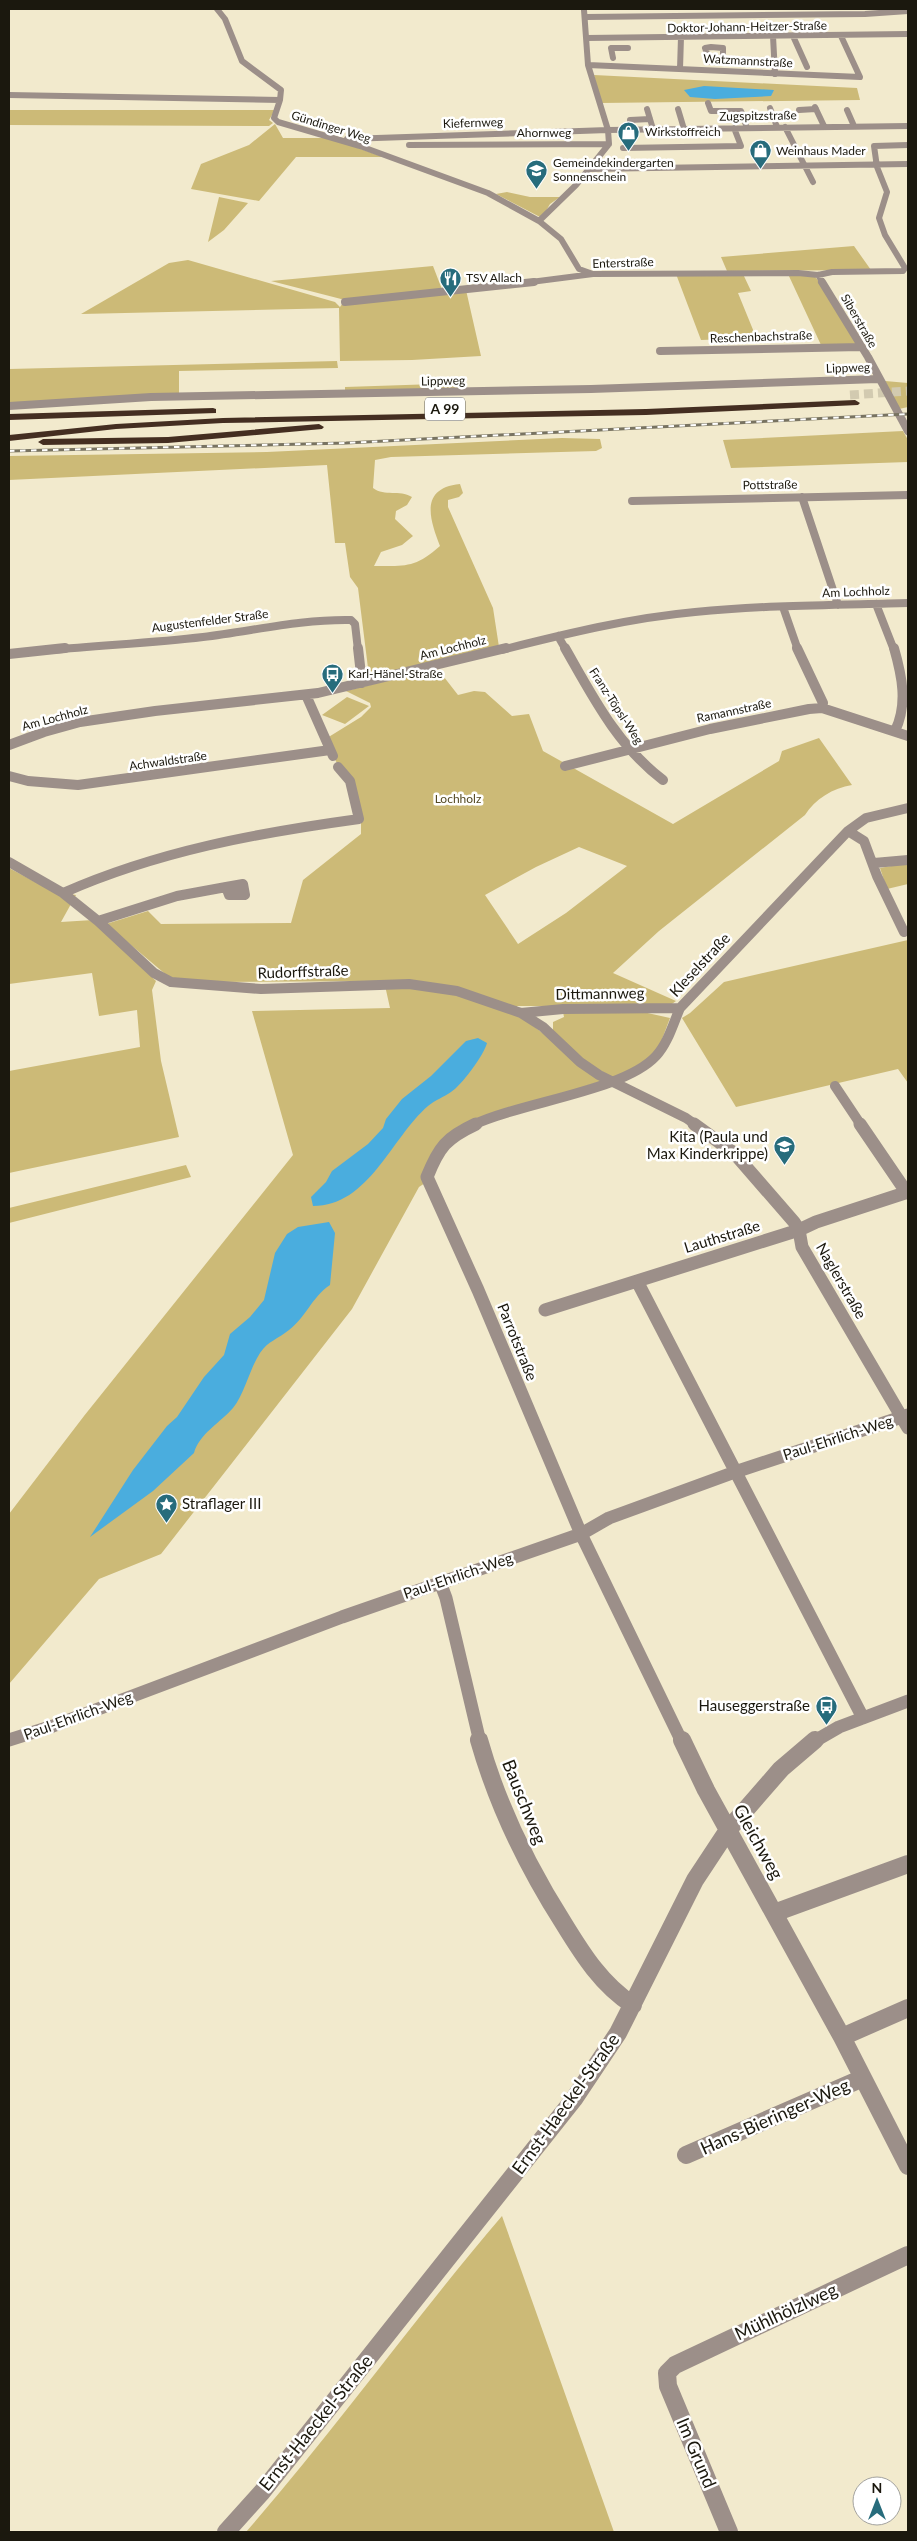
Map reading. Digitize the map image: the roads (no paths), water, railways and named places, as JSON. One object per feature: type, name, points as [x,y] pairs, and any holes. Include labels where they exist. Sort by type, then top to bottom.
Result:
[{"type":"highway","name":"A 99","points":[[9,431],[110,420],[257,413],[852,399],[670,412],[201,421],[111,426],[9,440]]},
{"type":"highway","name":"A 99","points":[[9,417],[179,411],[257,413]]},
{"type":"highway","name":"A 99","points":[[9,440],[47,442],[208,438],[437,416]]},
{"type":"street","points":[[218,9],[224,16],[238,55],[248,66],[281,90],[280,100]]},
{"type":"street","points":[[539,221],[545,219],[609,144],[608,130],[588,65],[586,17],[583,9]]},
{"type":"street","points":[[586,17],[865,14],[872,10],[908,11]]},
{"type":"street","name":"Doktor-Johann-Heitzer-Straße","points":[[587,38],[908,34]]},
{"type":"street","points":[[773,36],[776,74]]},
{"type":"street","points":[[793,36],[807,67]]},
{"type":"street","name":"Watzmannstraße","points":[[588,65],[860,77],[841,36]]},
{"type":"street","points":[[680,69],[681,37]]},
{"type":"street","points":[[707,37],[711,47]]},
{"type":"street","points":[[622,63],[622,59],[610,58],[611,48],[628,50],[626,38]]},
{"type":"street","points":[[796,67],[821,68]]},
{"type":"street","name":"Gündinger Weg","points":[[9,95],[280,100],[276,120],[360,146],[488,193],[539,221],[561,240],[579,269],[593,274]]},
{"type":"street","points":[[708,103],[711,111],[741,111],[747,128]]},
{"type":"street","points":[[770,108],[778,127]]},
{"type":"street","points":[[799,110],[816,108],[824,126]]},
{"type":"street","points":[[678,109],[684,129]]},
{"type":"street","points":[[847,110],[854,126]]},
{"type":"street","points":[[628,112],[648,111],[653,129]]},
{"type":"street","points":[[802,117],[820,116]]},
{"type":"street","points":[[630,120],[650,120]]},
{"type":"street","name":"Zugspitzstraße","points":[[608,130],[908,126]]},
{"type":"street","points":[[785,127],[813,182]]},
{"type":"street","points":[[623,148],[741,146],[734,128]]},
{"type":"street","points":[[639,129],[645,148]]},
{"type":"street","name":"Kiefernweg","points":[[339,140],[608,130]]},
{"type":"street","points":[[720,136],[724,146]]},
{"type":"street","points":[[686,137],[689,147]]},
{"type":"street","points":[[652,138],[655,148]]},
{"type":"street","points":[[876,165],[875,139],[908,145]]},
{"type":"street","name":"Ahornweg","points":[[360,146],[609,144]]},
{"type":"street","points":[[588,170],[908,164]]},
{"type":"street","name":"Enterstraße","points":[[345,302],[580,277],[593,274],[798,273],[818,275],[832,272],[903,271],[906,268],[903,261],[885,235],[880,222],[880,214],[887,192],[876,165]]},
{"type":"street","name":"Siberstraße","points":[[818,275],[908,431]]},
{"type":"street","name":"Reschenbachstraße","points":[[660,351],[861,347]]},
{"type":"street","name":"Lippweg","points":[[9,406],[151,397],[572,389],[878,378]]},
{"type":"street","name":"Pottstraße","points":[[632,501],[908,495]]},
{"type":"street","points":[[802,497],[838,605]]},
{"type":"street","name":"Am Lochholz","points":[[9,745],[46,731],[88,720],[306,695],[558,636],[687,612],[908,603]]},
{"type":"street","points":[[876,604],[898,648],[908,695],[906,711],[895,731]]},
{"type":"street","points":[[783,607],[798,651],[822,703],[822,708]]},
{"type":"street","name":"Augustenfelder Straße","points":[[9,654],[193,638],[309,621],[351,620],[355,624],[362,682]]},
{"type":"street","name":"Franz-Töpsl-Weg","points":[[558,636],[627,750],[646,769],[663,780]]},
{"type":"street","points":[[62,893],[120,867],[186,848],[245,836],[359,819],[353,796],[306,695]]},
{"type":"street","name":"Ramannstraße","points":[[565,766],[756,719],[822,708],[908,736]]},
{"type":"street","name":"Achwaldstraße","points":[[9,776],[42,783],[78,785],[330,750]]},
{"type":"street","name":"Kleselstraße","points":[[430,1163],[450,1138],[478,1122],[612,1081],[641,1068],[660,1052],[680,1008],[848,831],[866,818],[908,808]]},
{"type":"street","points":[[848,831],[864,841],[880,882],[904,932]]},
{"type":"street","points":[[874,863],[908,860]]},
{"type":"street","name":"Rudorffstraße","points":[[9,862],[62,893],[98,921],[154,973],[171,982],[260,989],[409,984],[457,991],[521,1013],[542,1027],[580,1062],[612,1081]]},
{"type":"street","points":[[98,921],[177,896],[226,887]]},
{"type":"street","name":"Dittmannweg","points":[[521,1013],[563,1009],[680,1008]]},
{"type":"street","name":"Naglerstraße","points":[[612,1081],[659,1104],[715,1137],[746,1165],[799,1230],[802,1247],[906,1420]]},
{"type":"street","points":[[835,1086],[908,1192]]},
{"type":"street","name":"Parrotstraße","points":[[430,1163],[427,1177],[430,1187],[478,1290],[581,1534]]},
{"type":"street","name":"Lauthstraße","points":[[545,1310],[799,1230],[816,1222],[908,1192]]},
{"type":"street","points":[[636,1281],[863,1718]]},
{"type":"street","name":"Paul-Ehrlich-Weg","points":[[9,1740],[53,1726],[440,1582],[581,1534],[610,1518],[735,1472],[906,1420]]},
{"type":"street","name":"Gleichweg","points":[[581,1534],[706,1790],[842,2037],[908,2166]]},
{"type":"street","name":"Bauschweg","points":[[440,1582],[446,1598],[491,1780],[508,1824],[536,1880],[583,1954],[618,1997],[633,2005]]},
{"type":"street","name":"Ernst-Haeckel-Straße","points":[[226,2532],[304,2438],[563,2113],[597,2066],[633,2005],[694,1880],[728,1830],[781,1769],[807,1746],[839,1727],[908,1701]]},
{"type":"street","points":[[774,1912],[908,1864]]},
{"type":"street","points":[[842,2037],[908,2008]]},
{"type":"street","name":"Hans-Bieringer-Weg","points":[[686,2155],[863,2078]]},
{"type":"street","name":"Mühlhölzlweg","points":[[667,2373],[675,2365],[908,2255]]},
{"type":"street","name":"Im Grund","points":[[667,2373],[668,2386],[729,2532]]},
{"type":"water","points":[[704,86],[774,90],[771,96],[715,99],[690,97],[684,90]]},
{"type":"water","points":[[478,1038],[487,1043],[482,1055],[466,1077],[455,1089],[428,1106],[415,1119],[378,1168],[364,1183],[349,1195],[333,1203],[313,1206],[311,1197],[326,1182],[332,1171],[368,1144],[383,1128],[386,1119],[402,1099],[431,1076],[466,1041]]},
{"type":"water","points":[[329,1222],[335,1233],[330,1285],[318,1295],[295,1325],[263,1349],[237,1402],[205,1434],[194,1453],[153,1491],[90,1537],[133,1470],[167,1426],[177,1417],[204,1377],[224,1355],[230,1334],[250,1317],[264,1300],[275,1253],[287,1234],[298,1227]]},
{"type":"tunnel","points":[[850,395],[908,391]]},
{"type":"railway","points":[[9,451],[346,443],[908,414]]},
{"type":"place","name":"Wirkstoffreich","points":[[629,151]]},
{"type":"place","name":"Weinhaus Mader","points":[[760,170]]},
{"type":"place","name":"Gemeindekindergarten Sonnenschein","points":[[537,189]]},
{"type":"place","name":"TSV Allach","points":[[450,297]]},
{"type":"place","name":"Karl-Hänel-Straße","points":[[332,693]]},
{"type":"place","name":"Kita (Paula und Max Kinderkrippe)","points":[[784,1165]]},
{"type":"place","name":"Straflager III","points":[[166,1523]]},
{"type":"place","name":"Hauseggerstraße","points":[[826,1725]]},
{"type":"park label","name":"Lochholz","points":[[458,799]]}]
